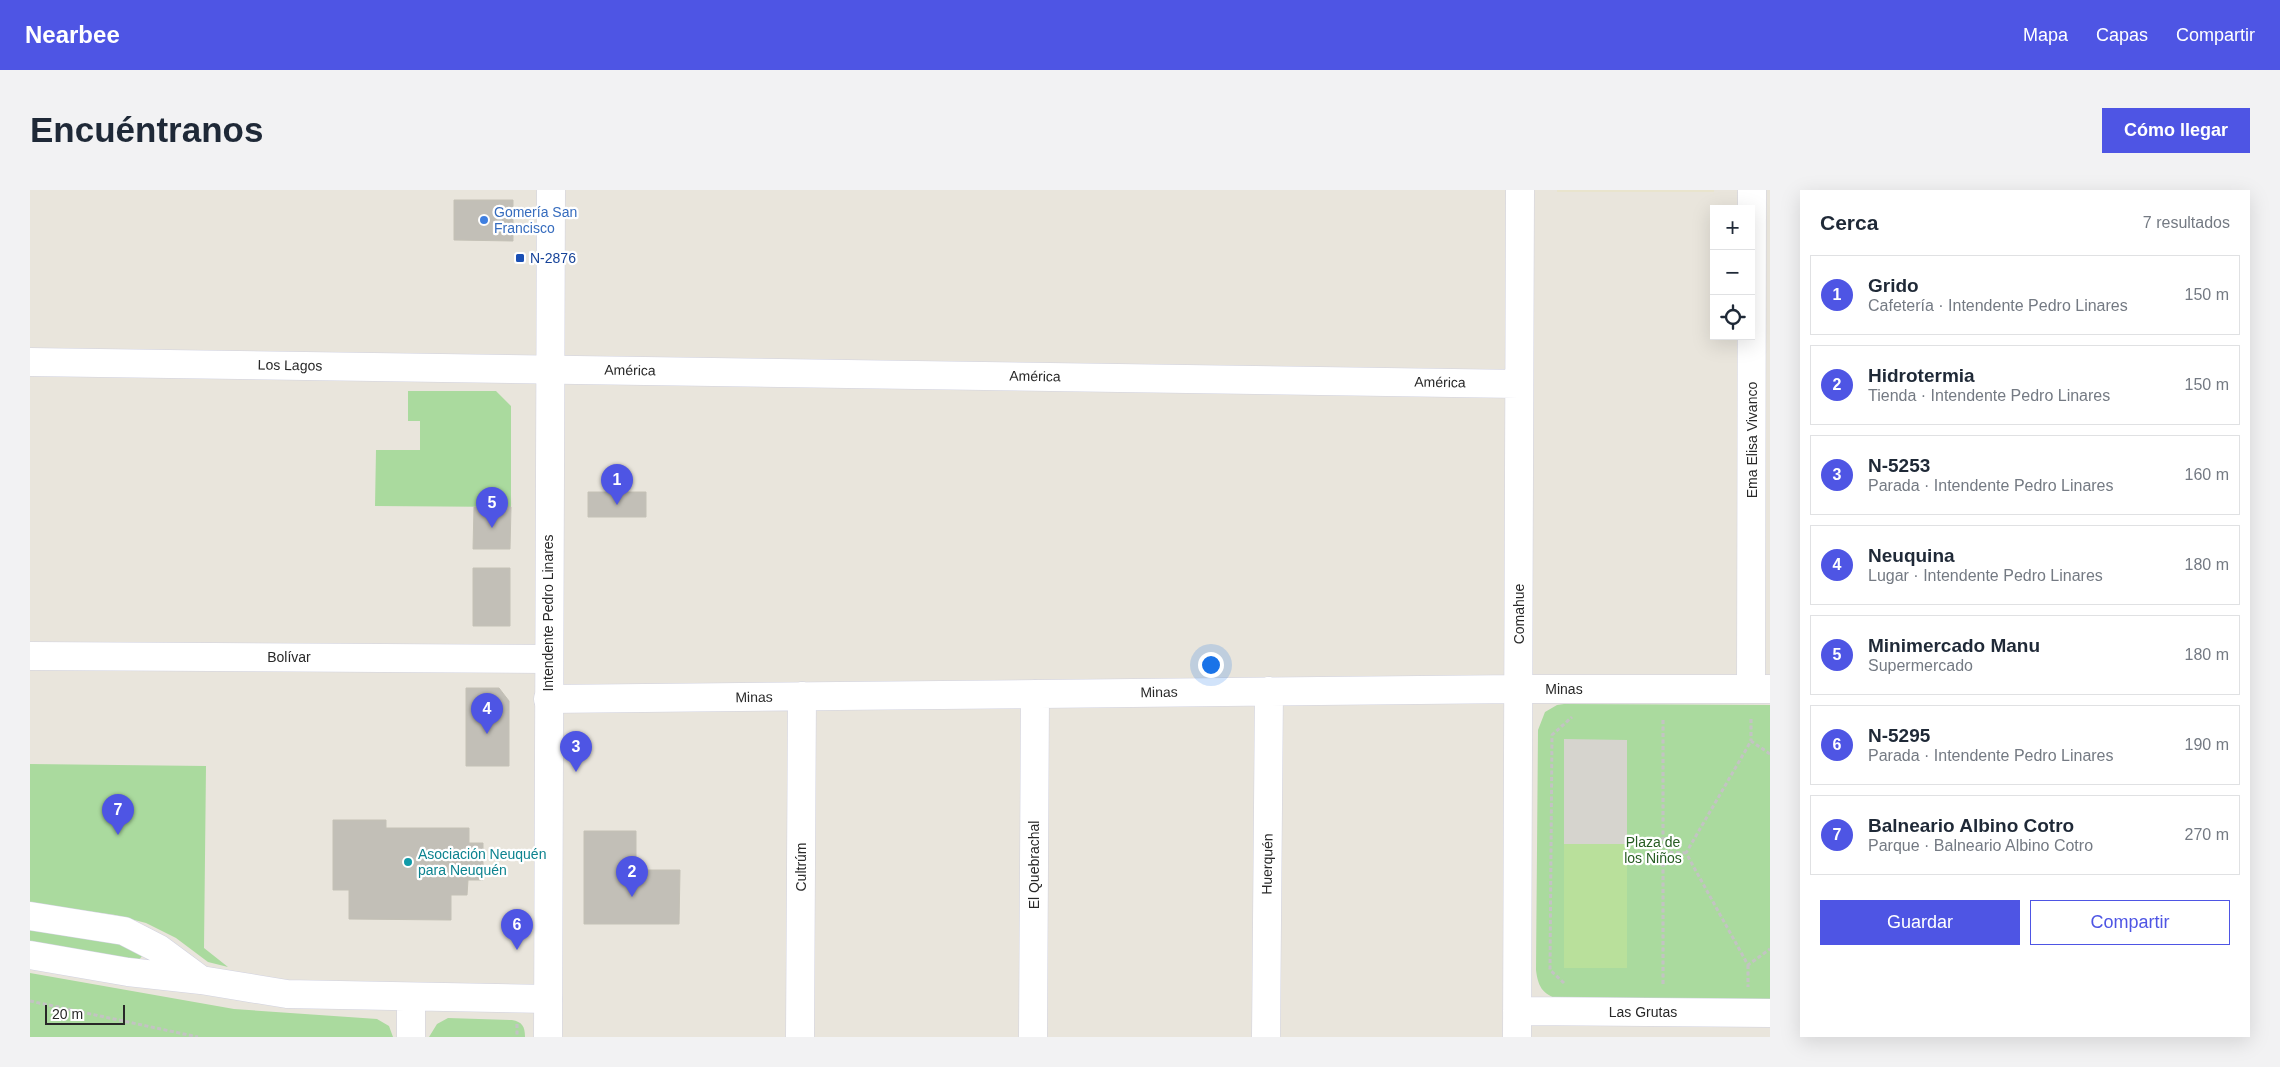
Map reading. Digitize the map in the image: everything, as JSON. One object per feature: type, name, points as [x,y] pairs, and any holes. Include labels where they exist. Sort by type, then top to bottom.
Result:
[{"type":"street","name":"Intendente Pedro Linares","points":[[548,1037],[551,190]]},
{"type":"street","name":"Comahue","points":[[1517,1024],[1520,190]]},
{"type":"street","name":"Ema Elisa Vivanco","points":[[1752,190],[1760,689]]},
{"type":"street","name":"Los Lagos","points":[[30,362],[550,369]]},
{"type":"street","name":"América","points":[[550,369],[1519,384]]},
{"type":"street","name":"Bolívar","points":[[30,656],[548,659]]},
{"type":"street","name":"Minas","points":[[548,698],[1518,689],[1760,689]]},
{"type":"street","name":"Huerquén","points":[[1266,1037],[1269,691]]},
{"type":"street","name":"El Quebrachal","points":[[1034,1037],[1035,694]]},
{"type":"street","name":"Cultrúm","points":[[800,1037],[802,696]]},
{"type":"street","points":[[30,916],[124,931],[159,949],[201,980]]},
{"type":"street","points":[[30,955],[144,974],[201,980],[287,994],[548,999]]},
{"type":"street","points":[[411,997],[411,1037]]},
{"type":"street","name":"Las Grutas","points":[[1517,1024],[1770,1013]]},
{"type":"path","points":[[1568,987],[1550,970],[1551,745],[1552,735],[1571,717]]},
{"type":"path","points":[[1663,718],[1663,988]]},
{"type":"path","points":[[1686,853],[1751,741],[1751,719]]},
{"type":"path","points":[[1751,741],[1770,754]]},
{"type":"path","points":[[1663,852],[1686,853]]},
{"type":"path","points":[[1686,853],[1748,965],[1748,988]]},
{"type":"path","points":[[1748,965],[1770,949]]},
{"type":"path","points":[[1739,988],[1755,988]]},
{"type":"path","points":[[30,1001],[198,1037]]},
{"type":"path","points":[[517,1021],[517,1037]]},
{"type":"shaded area","points":[[1557,190],[1714,190],[1714,192],[1557,192]]},
{"type":"shaded area","points":[[1564,739],[1627,740],[1627,844],[1564,844]]},
{"type":"green space","points":[[408,391],[496,391],[511,406],[511,507],[375,506],[376,450],[420,450],[420,421],[408,421]]},
{"type":"green space","name":"Plaza de los Niños","points":[[1557,705],[1770,705],[1770,1000],[1558,999],[1548,995],[1542,989],[1536,970],[1538,730],[1545,712]]},
{"type":"green space","points":[[30,764],[206,766],[204,948],[228,967],[208,962],[176,938],[146,923],[115,915],[30,903]]},
{"type":"green space","points":[[1564,844],[1627,844],[1627,968],[1564,968]]},
{"type":"green space","points":[[30,926],[131,943],[142,956],[138,961],[30,947]]},
{"type":"green space","points":[[30,973],[234,1009],[377,1019],[389,1026],[393,1037],[30,1037]]},
{"type":"green space","points":[[448,1018],[512,1020],[522,1025],[525,1037],[429,1037],[437,1024]]},
{"type":"building","name":"Gomería San Francisco","points":[[454,200],[513,200],[513,241],[454,240]]},
{"type":"building","points":[[588,492],[646,492],[646,517],[588,517]]},
{"type":"building","points":[[474,507],[511,507],[510,549],[473,549]]},
{"type":"building","points":[[473,568],[510,568],[510,626],[473,626]]},
{"type":"building","points":[[466,688],[499,688],[509,701],[509,766],[466,766]]},
{"type":"building","name":"Asociación Neuquén para Neuquén","points":[[333,820],[386,820],[386,828],[469,828],[469,843],[483,843],[483,880],[468,880],[467,895],[451,895],[451,920],[349,919],[349,890],[333,890]]},
{"type":"building","points":[[584,831],[636,831],[636,870],[680,870],[679,924],[584,924]]},
{"type":"place","name":"Gomería San Francisco","points":[[484,220]]},
{"type":"place","name":"N-2876","points":[[520,258]]},
{"type":"place","name":"Grido","points":[[617,505]]},
{"type":"place","name":"Minimercado Manu","points":[[492,528]]},
{"type":"place","name":"Neuquina","points":[[487,734]]},
{"type":"place","name":"N-5253","points":[[576,772]]},
{"type":"place","name":"Balneario Albino Cotro","points":[[118,835]]},
{"type":"place","name":"Asociación Neuquén para Neuquén","points":[[408,862]]},
{"type":"place","name":"Hidrotermia","points":[[632,897]]},
{"type":"place","name":"N-5295","points":[[517,950]]}]
